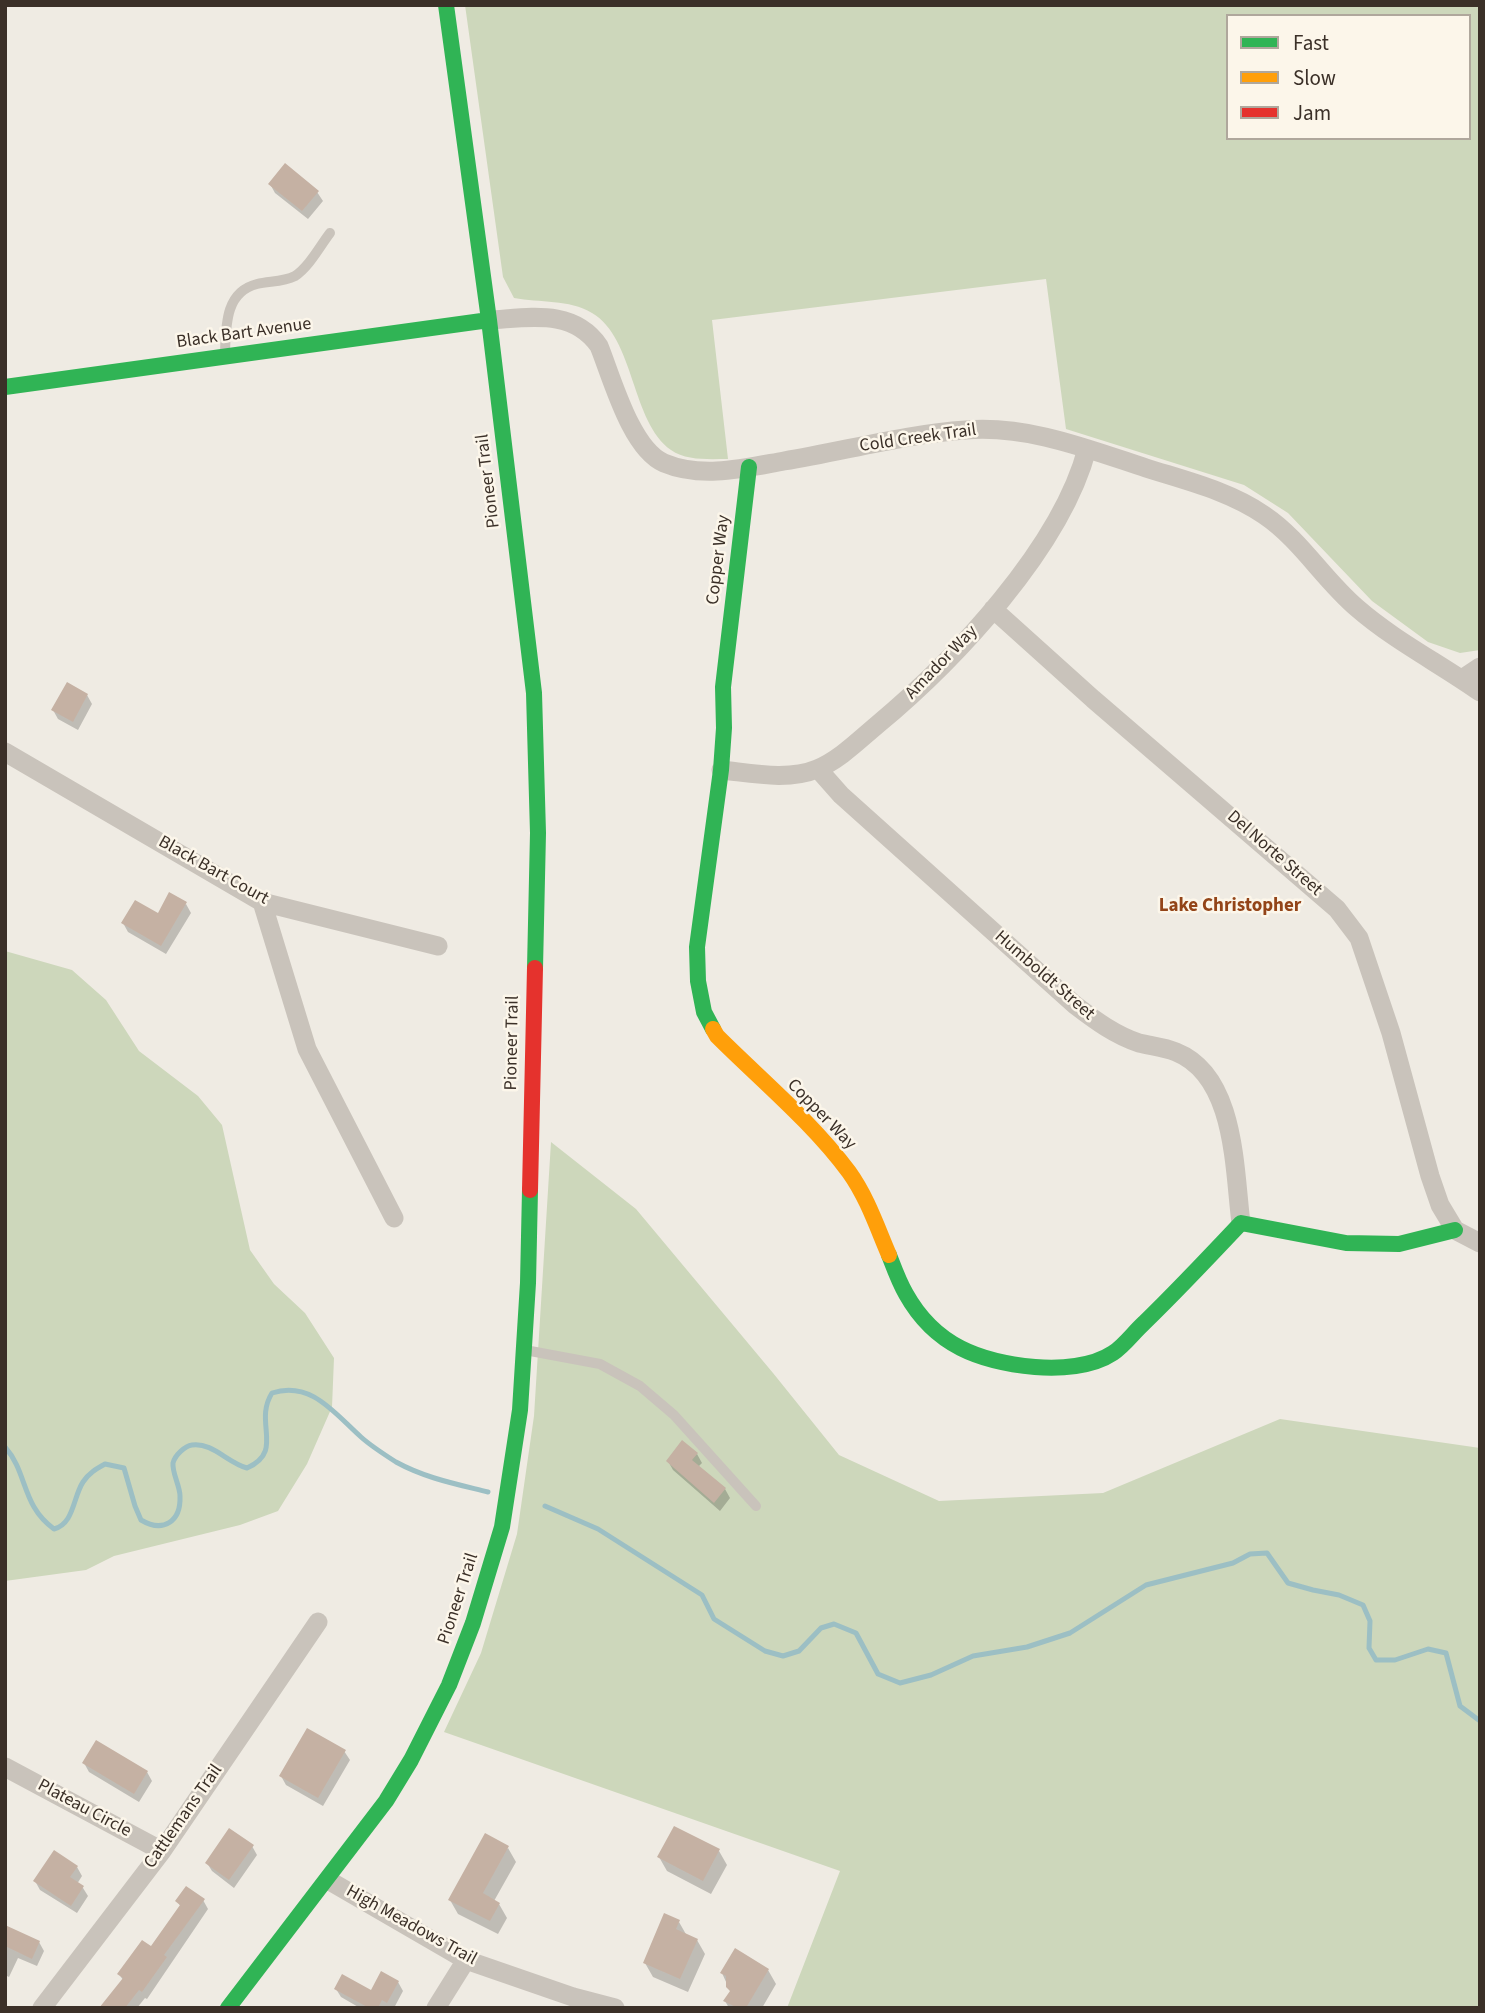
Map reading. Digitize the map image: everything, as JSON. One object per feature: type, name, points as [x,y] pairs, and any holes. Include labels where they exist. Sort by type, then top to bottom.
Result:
[{"type":"main road","name":"Pioneer Trail","points":[[228,2008],[386,1801],[411,1760],[449,1685],[473,1623],[502,1527],[511,1475],[525,1350],[538,771],[534,693],[489,320],[446,5]]},
{"type":"main road","name":"Black Bart Avenue","points":[[5,387],[489,320]]},
{"type":"main road","name":"Copper Way","points":[[749,467],[723,687],[721,770],[697,947],[698,982],[704,1012],[717,1036],[824,1142],[850,1174],[867,1204],[906,1295],[930,1326],[955,1346],[983,1359],[1046,1368],[1081,1365],[1113,1353],[1241,1223]]},
{"type":"main road","points":[[1241,1223],[1346,1242],[1399,1244],[1455,1230]]},
{"type":"street","name":"Cold Creek Trail","points":[[489,320],[562,318],[591,334],[636,437],[648,453],[662,463],[684,470],[703,472],[749,467],[912,436],[967,429],[997,429],[1032,433],[1236,498],[1265,515],[1296,539],[1355,607],[1418,654],[1480,692]]},
{"type":"street","name":"Amador Way","points":[[721,770],[801,774],[818,769],[847,750],[899,706],[954,653],[993,609],[1052,529],[1078,479],[1087,449]]},
{"type":"street","name":"Del Norte Street","points":[[993,609],[1093,699],[1304,878],[1337,909],[1352,928],[1359,938],[1387,1022],[1430,1177],[1440,1205],[1455,1230]]},
{"type":"street","points":[[1462,679],[1480,667]]},
{"type":"street","name":"Black Bart Court","points":[[5,752],[262,902],[438,946]]},
{"type":"street","name":"Humboldt Street","points":[[818,769],[841,795],[1075,1005],[1111,1032],[1140,1043],[1177,1052],[1200,1067],[1227,1115],[1241,1223]]},
{"type":"street","points":[[262,902],[307,1049],[394,1217]]},
{"type":"street","points":[[1455,1230],[1480,1242]]},
{"type":"street","name":"Cattlemans Trail","points":[[42,2008],[162,1851],[318,1622]]},
{"type":"street","name":"Plateau Circle","points":[[5,1767],[162,1851]]},
{"type":"street","name":"High Meadows Trail","points":[[328,1880],[466,1960],[573,1997],[615,2008]]},
{"type":"street","points":[[436,2008],[466,1960]]},
{"type":"lane","points":[[225,356],[226,320],[235,296],[254,285],[286,280],[298,274],[330,233]]},
{"type":"lane","points":[[525,1350],[600,1364],[640,1386],[674,1415],[756,1506]]},
{"type":"green space","points":[[465,5],[1480,5],[1480,650],[1460,653],[1428,642],[1372,601],[1288,513],[1244,485],[1066,429],[1046,279],[712,320],[728,459],[691,458],[677,454],[658,437],[648,420],[617,341],[606,325],[592,313],[574,305],[514,298],[503,277]]},
{"type":"green space","points":[[5,951],[72,970],[106,1000],[139,1051],[198,1096],[222,1125],[250,1250],[274,1284],[305,1313],[334,1358],[332,1407],[307,1464],[278,1511],[240,1525],[114,1556],[86,1570],[5,1581]]},
{"type":"green space","points":[[551,1142],[636,1209],[839,1455],[939,1501],[1103,1493],[1280,1419],[1480,1448],[1480,2008],[787,2008],[840,1871],[444,1732],[481,1653],[517,1534],[534,1416]]},
{"type":"building","points":[[285,163],[319,191],[302,211],[268,184]]},
{"type":"building","points":[[67,682],[88,694],[73,722],[51,710]]},
{"type":"building","points":[[169,892],[187,902],[161,946],[121,923],[135,900],[158,913]]},
{"type":"building","points":[[682,1440],[698,1453],[692,1460],[726,1488],[714,1503],[666,1461]]},
{"type":"building","points":[[307,1728],[346,1750],[318,1798],[279,1776]]},
{"type":"building","points":[[96,1740],[148,1771],[134,1794],[82,1763]]},
{"type":"building","points":[[674,1826],[720,1849],[703,1881],[657,1857]]},
{"type":"building","points":[[229,1828],[254,1845],[229,1880],[205,1863]]},
{"type":"building","points":[[485,1833],[509,1846],[483,1893],[500,1903],[490,1921],[448,1900]]},
{"type":"building","points":[[54,1850],[78,1866],[70,1877],[84,1886],[71,1906],[33,1881]]},
{"type":"building","points":[[186,1886],[205,1899],[164,1955],[167,1957],[142,1992],[139,1990],[125,2008],[99,2008],[123,1978],[117,1974],[142,1940],[151,1946],[180,1905],[175,1901]]},
{"type":"building","points":[[664,1913],[680,1920],[676,1929],[698,1939],[680,1979],[643,1963]]},
{"type":"building","points":[[5,1925],[40,1941],[32,1959],[5,1946]]},
{"type":"building","points":[[735,1948],[769,1969],[746,2008],[738,2008],[723,2001],[730,1991],[726,1987],[726,1976],[720,1973]]},
{"type":"building","points":[[381,1971],[399,1981],[387,2003],[382,2000],[378,2008],[369,2008],[334,1989],[342,1974],[371,1990]]},
{"type":"waterway","points":[[5,1447],[18,1467],[36,1510],[54,1529],[66,1522],[85,1479],[105,1464],[124,1468],[141,1520],[149,1524],[163,1525],[174,1518],[180,1505],[180,1492],[173,1463],[181,1451],[186,1447],[199,1445],[247,1468],[258,1461],[267,1445],[265,1415],[272,1393],[299,1391],[321,1402],[378,1450],[407,1468],[488,1492]]},
{"type":"waterway","points":[[545,1506],[598,1529],[702,1595],[714,1619],[765,1651],[783,1656],[799,1651],[821,1628],[834,1624],[856,1633],[878,1674],[900,1683],[931,1675],[973,1656],[1027,1647],[1070,1633],[1146,1585],[1233,1563],[1250,1554],[1267,1553],[1288,1583],[1339,1595],[1363,1605],[1370,1621],[1369,1648],[1376,1660],[1395,1660],[1428,1649],[1446,1653],[1460,1706],[1480,1721]]},
{"type":"traffic: fast","points":[[446,5],[489,320],[534,693],[538,833],[535,968]]},
{"type":"traffic: fast","points":[[5,387],[489,320]]},
{"type":"traffic: fast","points":[[713,1029],[704,1012],[698,981],[697,947],[721,770],[723,687],[749,467]]},
{"type":"traffic: fast","points":[[228,2008],[386,1801],[411,1760],[449,1685],[473,1623],[502,1527],[520,1410],[528,1283],[530,1190]]},
{"type":"traffic: fast","points":[[889,1255],[903,1289],[918,1312],[945,1339],[996,1361],[1055,1368],[1095,1361],[1117,1350],[1241,1223],[1346,1243],[1399,1244],[1455,1230]]},
{"type":"traffic: slow","points":[[713,1029],[835,1154],[866,1202],[889,1255]]},
{"type":"traffic: jam","points":[[530,1190],[535,968]]},
{"type":"district","name":"Lake Christopher","points":[[1230,907]]}]
